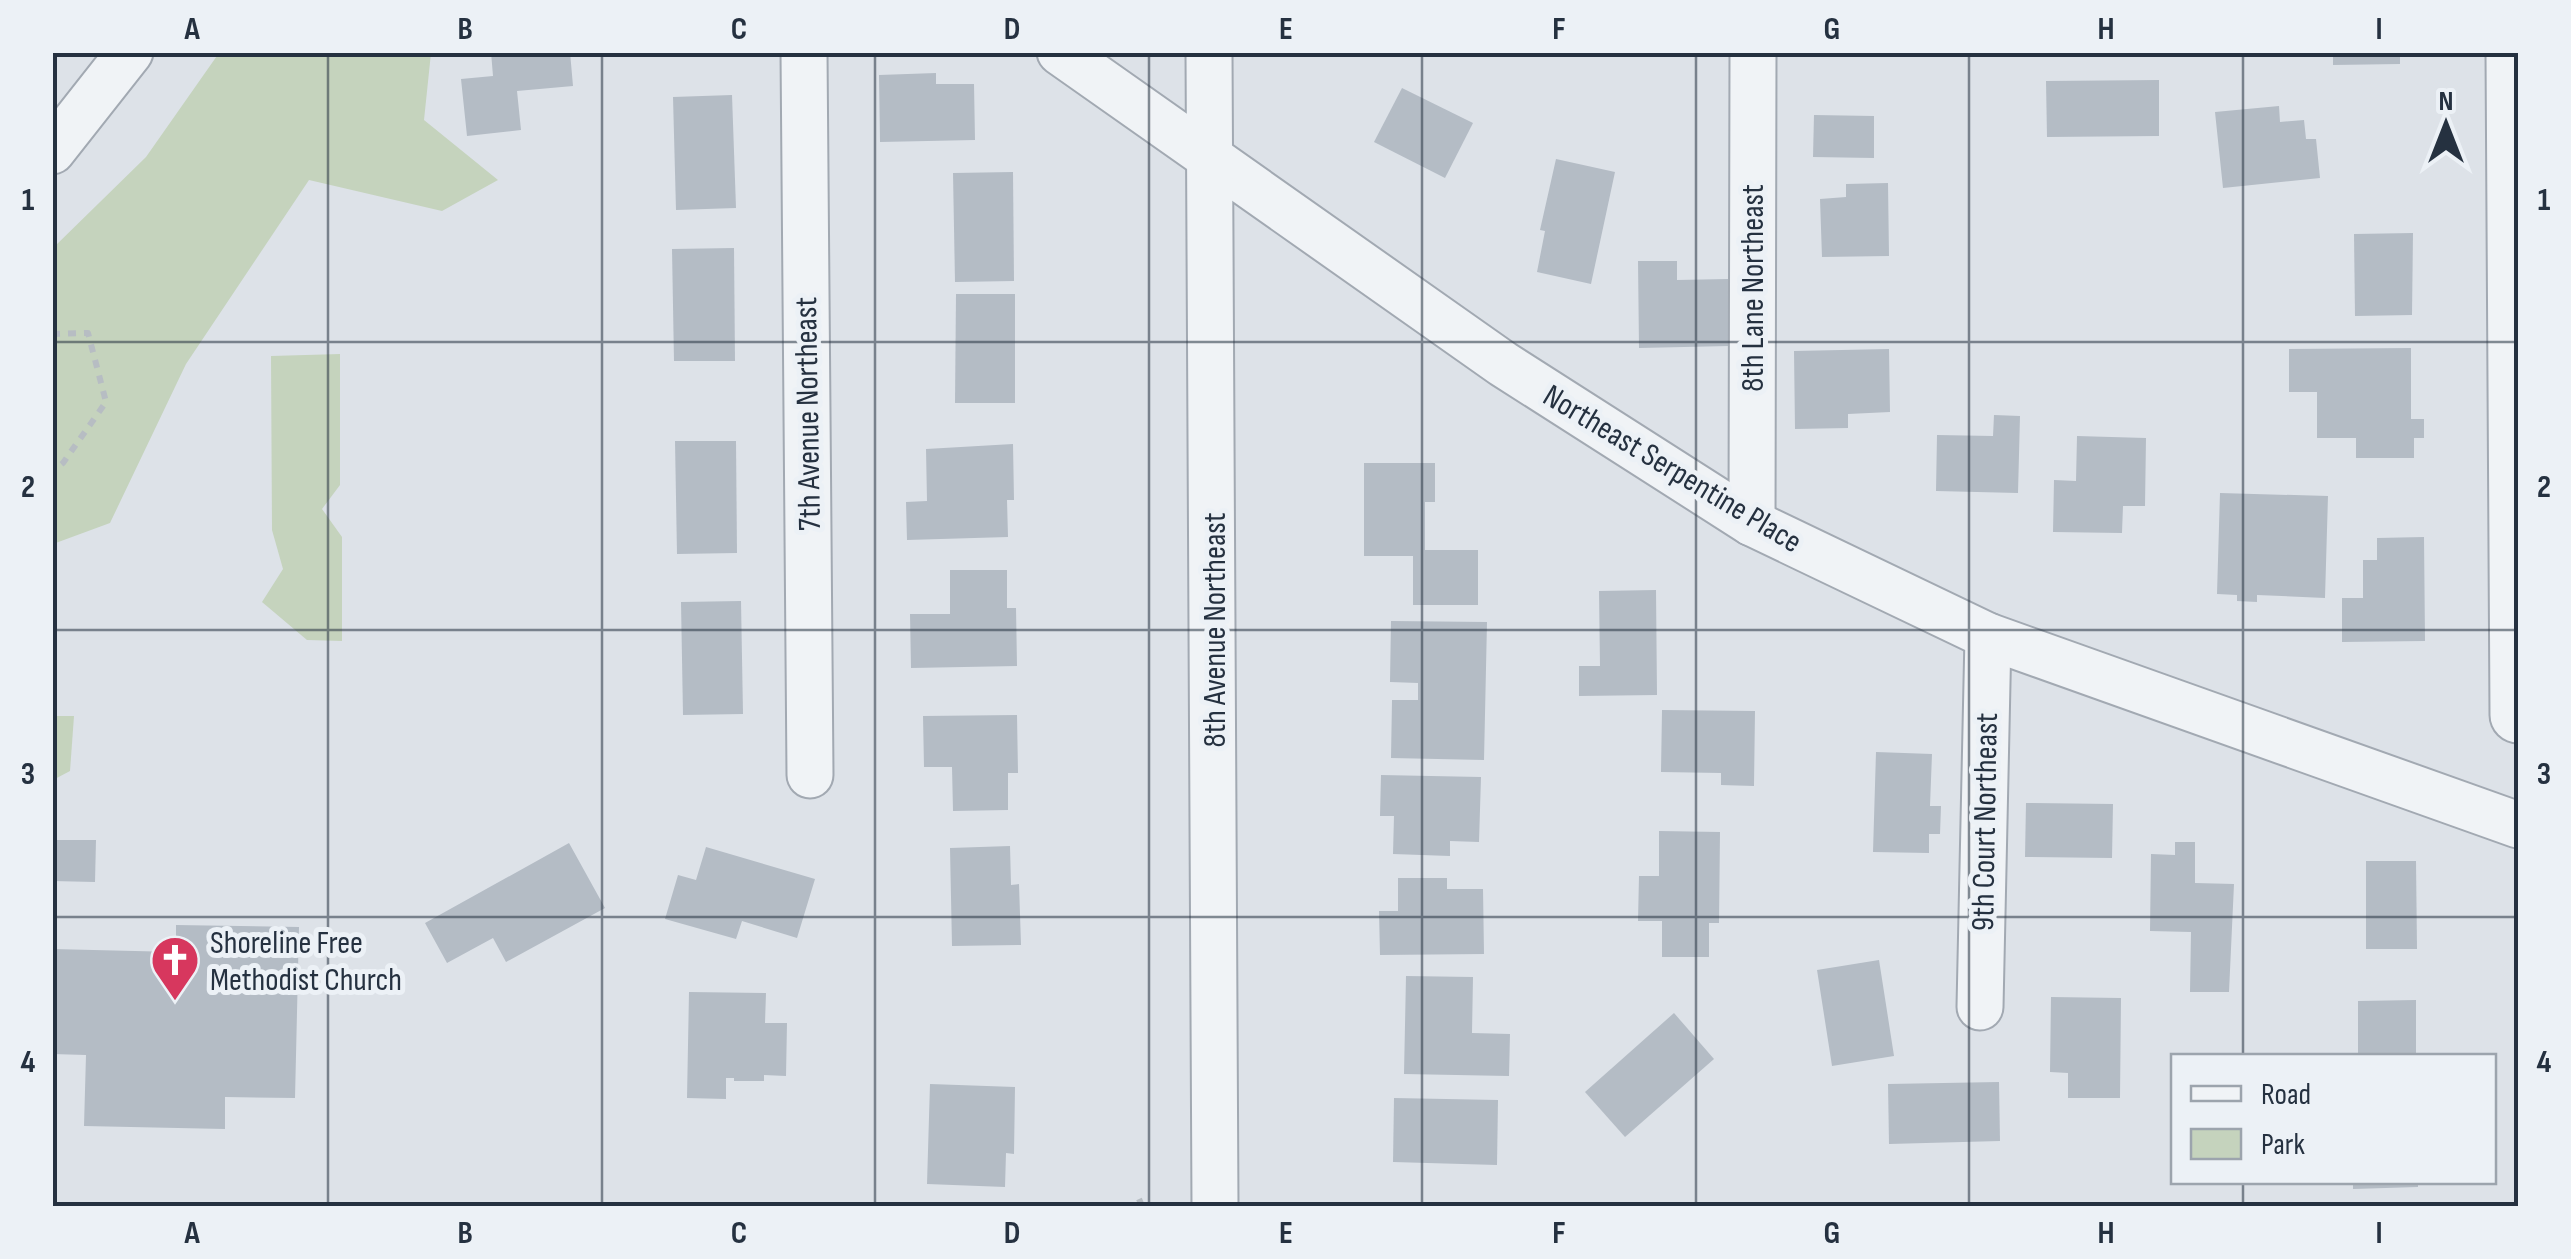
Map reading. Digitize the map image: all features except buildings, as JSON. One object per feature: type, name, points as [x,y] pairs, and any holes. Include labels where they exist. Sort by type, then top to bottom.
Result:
[{"type":"street","points":[[52,151],[130,52]]},
{"type":"street","name":"7th Avenue Northeast","points":[[804,52],[810,775]]},
{"type":"street","name":"Northeast Serpentine Place","points":[[1060,52],[1504,364],[1752,524],[1988,636],[2518,824]]},
{"type":"street","name":"8th Avenue Northeast","points":[[1209,52],[1215,1206]]},
{"type":"street","name":"8th Lane Northeast","points":[[1752,52],[1752,524]]},
{"type":"street","points":[[2514,52],[2518,714]]},
{"type":"street","name":"9th Court Northeast","points":[[1980,1007],[1988,636]]},
{"type":"path","points":[[52,334],[88,333],[106,402],[63,464],[52,472]]},
{"type":"green space","points":[[219,53],[431,53],[424,120],[498,180],[442,211],[309,180],[186,364],[110,523],[53,544],[53,248],[146,157]]},
{"type":"green space","points":[[340,354],[340,485],[322,509],[342,537],[342,641],[307,640],[262,602],[283,569],[272,530],[271,356]]},
{"type":"green space","points":[[53,716],[74,716],[70,771],[53,780]]},
{"type":"place","name":"Shoreline Free Methodist Church","points":[[175,1002]]}]
